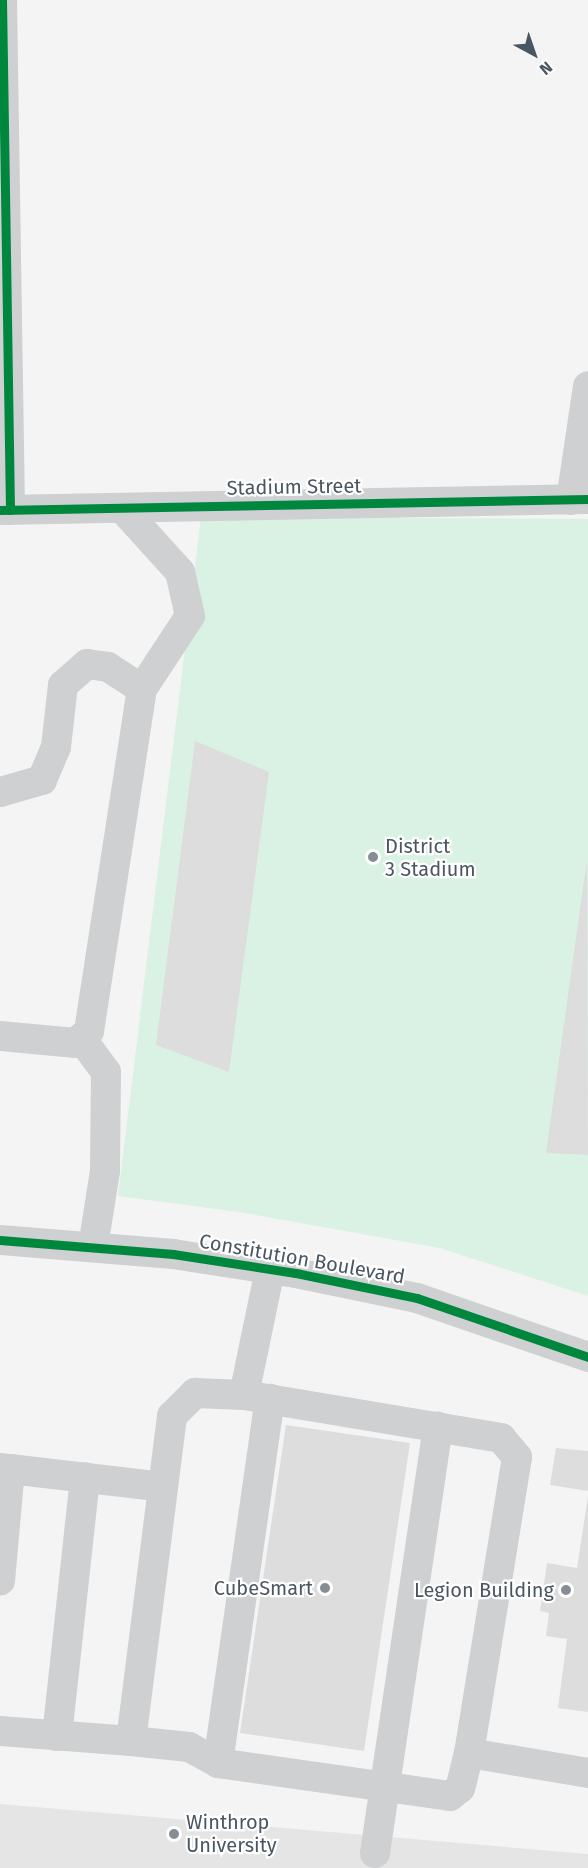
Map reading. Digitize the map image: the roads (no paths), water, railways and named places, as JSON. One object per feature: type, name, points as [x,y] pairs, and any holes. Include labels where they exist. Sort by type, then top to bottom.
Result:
[{"type":"street","points":[[2,0],[5,510]]},
{"type":"street","points":[[580,499],[588,386]]},
{"type":"street","name":"Stadium Street","points":[[5,510],[580,499]]},
{"type":"street","points":[[0,1036],[76,1043],[89,1031],[142,689],[190,616],[180,572],[122,508]]},
{"type":"street","points":[[0,792],[42,780],[56,747],[63,685],[87,664],[108,667],[142,689]]},
{"type":"street","points":[[81,1038],[106,1072],[105,1171],[93,1247]]},
{"type":"street","name":"Constitution Boulevard","points":[[0,1240],[93,1247],[270,1269],[417,1298],[588,1357]]},
{"type":"street","points":[[218,1763],[270,1269]]},
{"type":"street","points":[[0,1731],[189,1747],[218,1763],[450,1796],[460,1788],[469,1753],[517,1457],[501,1437],[257,1397],[195,1393],[172,1416],[131,1741]]},
{"type":"street","points":[[375,1853],[438,1427]]},
{"type":"street","points":[[0,1581],[5,1468],[163,1487]]},
{"type":"street","points":[[57,1736],[85,1478]]},
{"type":"street","points":[[469,1753],[588,1773]]},
{"type":"place","name":"District 3 Stadium","points":[[373,857]]},
{"type":"place","name":"CubeSmart","points":[[325,1588]]},
{"type":"place","name":"Legion Building","points":[[566,1590]]},
{"type":"place","name":"Winthrop University","points":[[174,1834]]}]
